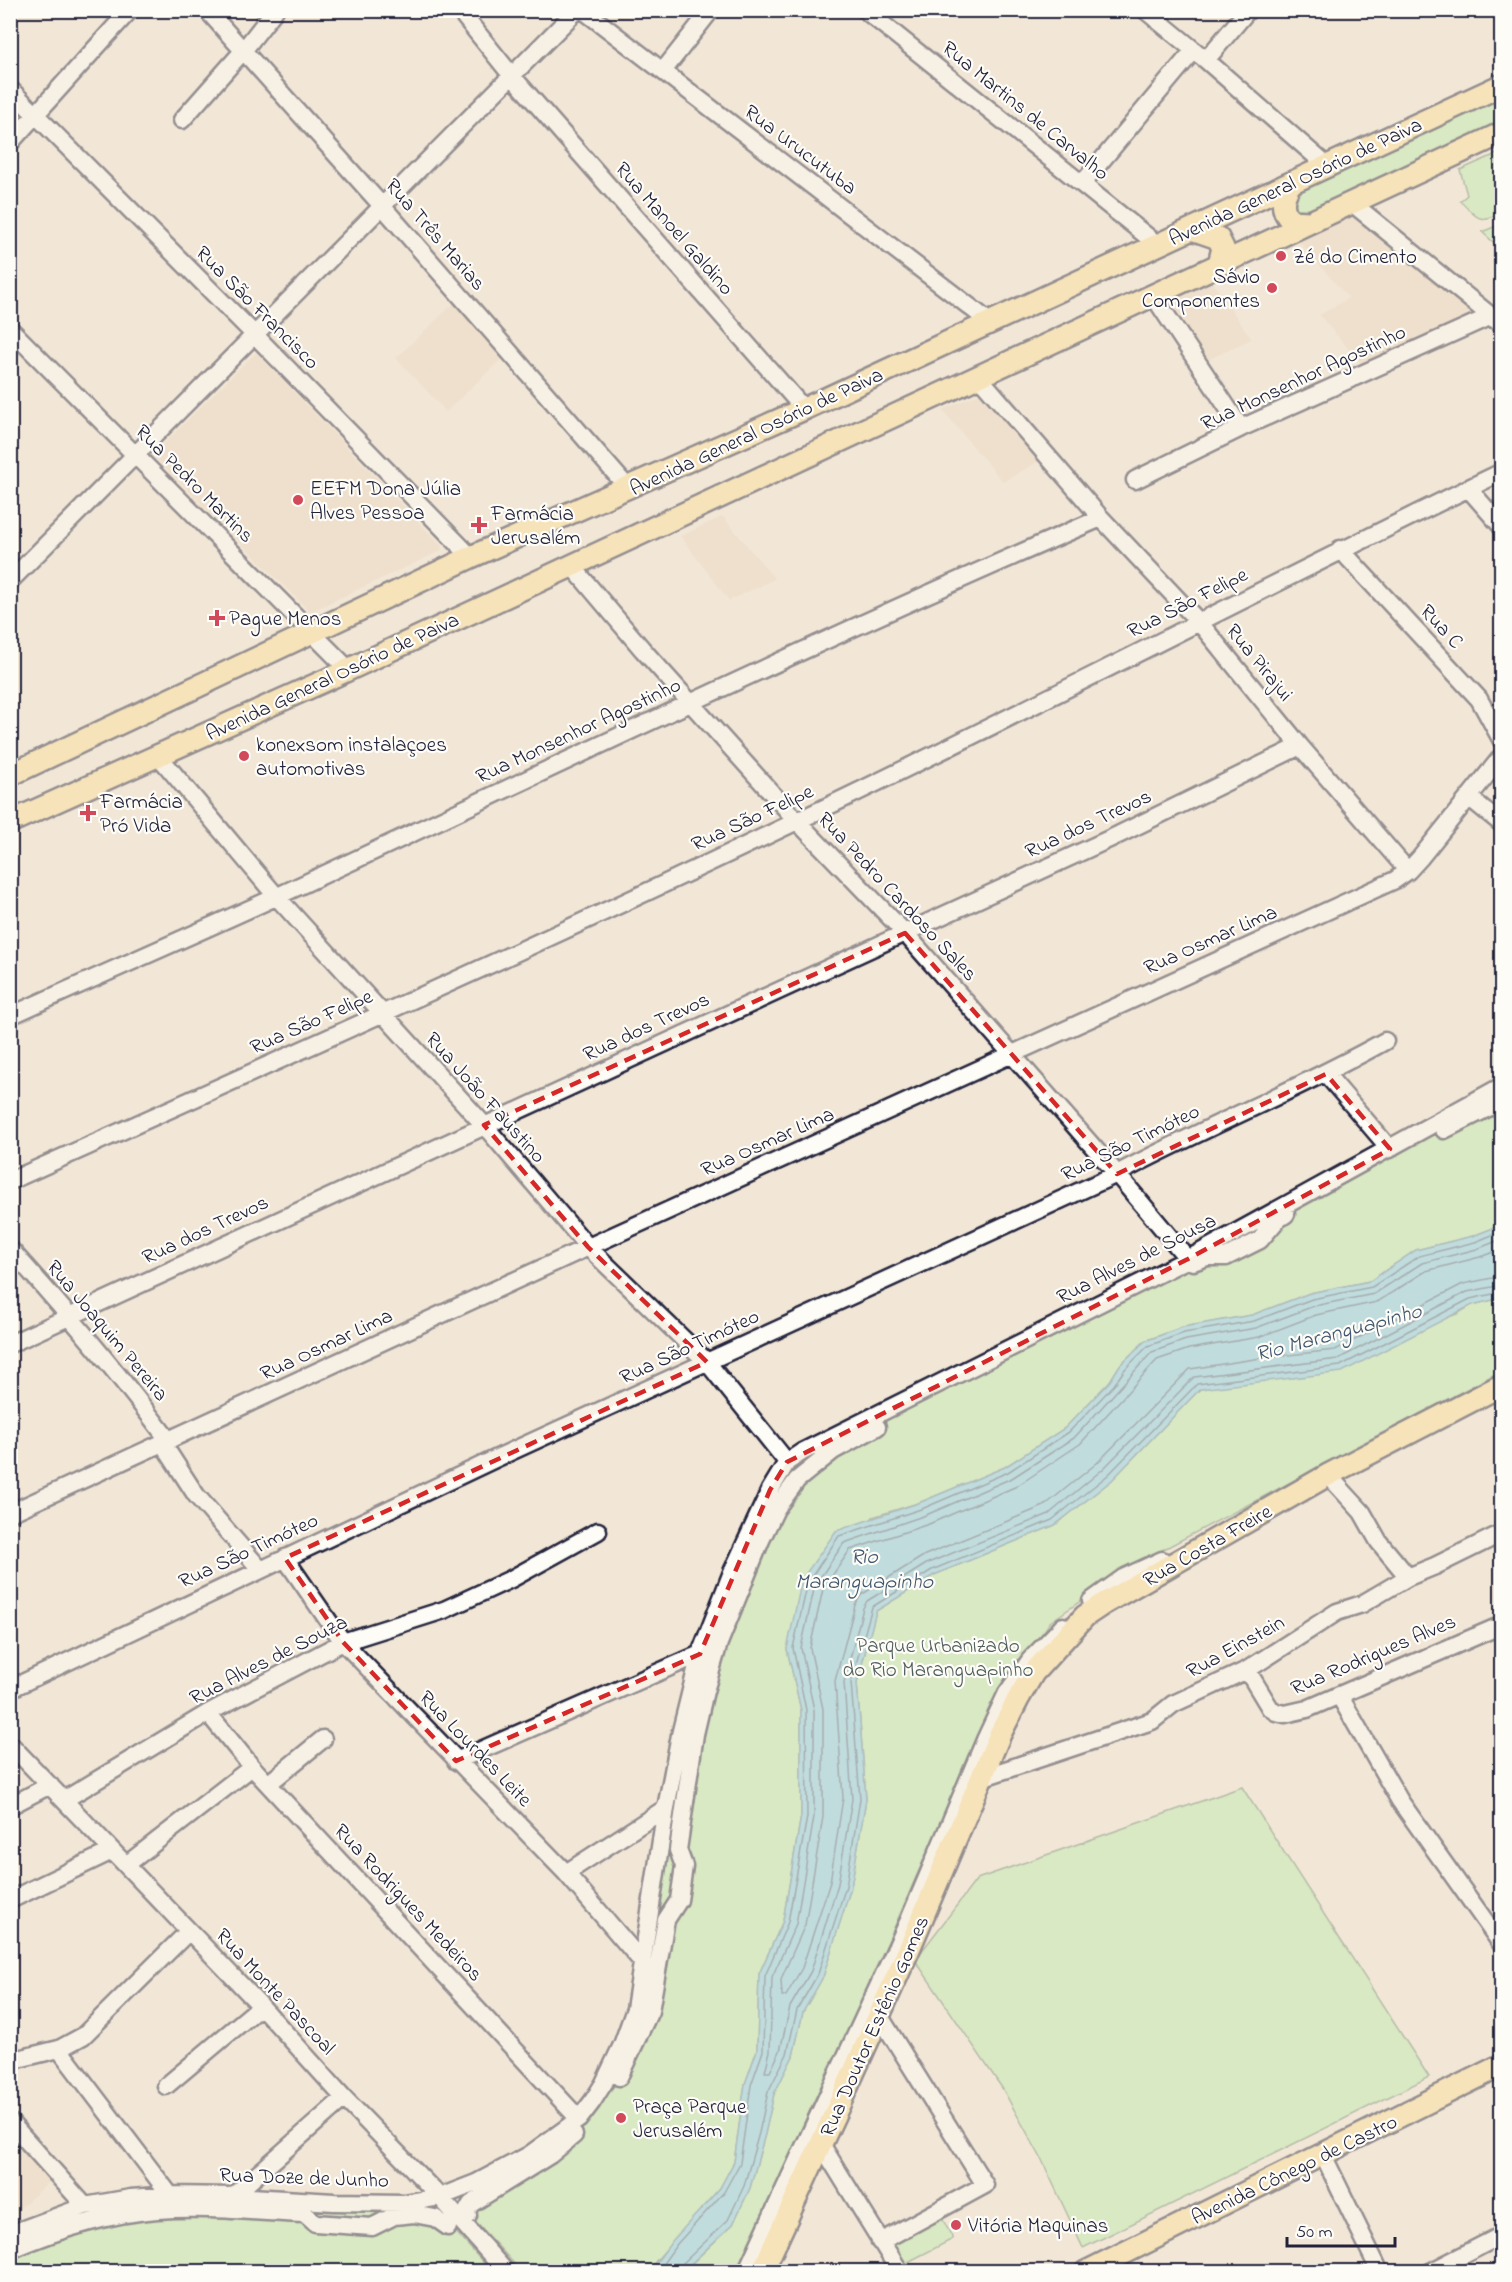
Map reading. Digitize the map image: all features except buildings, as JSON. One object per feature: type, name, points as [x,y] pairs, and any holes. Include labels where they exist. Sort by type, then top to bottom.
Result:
[{"type":"main road","name":"Avenida General Osório de Paiva","points":[[10,775],[471,557],[629,489],[804,409],[1502,85]]},
{"type":"main road","name":"Avenida General Osório de Paiva","points":[[10,822],[572,566],[1502,133]]},
{"type":"main road","points":[[1291,183],[1283,199],[1286,216],[1298,223],[1309,222]]},
{"type":"main road","points":[[1192,228],[1218,238],[1223,248],[1219,264]]},
{"type":"main road","name":"Rua Costa Freire","points":[[981,1778],[1000,1734],[1033,1673],[1085,1616],[1328,1476],[1502,1385]]},
{"type":"main road","name":"Rua Doutor Estênio Gomes","points":[[762,2271],[879,2015],[981,1778]]},
{"type":"main road","name":"Avenida Cônego de Castro","points":[[1086,2271],[1502,2066]]},
{"type":"street","points":[[10,143],[37,116],[130,10]]},
{"type":"street","name":"Rua Três Marias","points":[[207,10],[383,207],[629,489]]},
{"type":"street","points":[[182,120],[243,51],[275,10]]},
{"type":"street","name":"Rua Manoel Galdino","points":[[459,10],[512,76],[804,409]]},
{"type":"street","points":[[13,574],[256,336],[577,10]]},
{"type":"street","name":"Rua Urucutuba","points":[[582,10],[991,323]]},
{"type":"street","points":[[663,71],[711,10]]},
{"type":"street","name":"Rua Martins de Carvalho","points":[[865,10],[1158,245]]},
{"type":"street","points":[[1145,10],[1327,166]]},
{"type":"street","points":[[1082,184],[1200,55],[1248,10]]},
{"type":"street","name":"Rua São Francisco","points":[[10,89],[256,336],[471,557]]},
{"type":"street","points":[[1352,203],[1496,321]]},
{"type":"street","points":[[1153,295],[1242,428]]},
{"type":"street","name":"Rua Monsenhor Agostinho","points":[[1135,480],[1242,428],[1496,321]]},
{"type":"street","name":"Rua Pedro Martins","points":[[10,329],[348,669]]},
{"type":"street","name":"Rua Pirajui","points":[[979,377],[1101,518],[1199,622],[1300,746],[1408,870]]},
{"type":"street","name":"Rua São Felipe","points":[[10,1181],[381,1014],[797,821],[1199,622],[1340,549],[1502,472]]},
{"type":"street","points":[[1468,488],[1502,527]]},
{"type":"street","name":"Rua Monsenhor Agostinho","points":[[10,1016],[276,896],[690,703],[1101,518]]},
{"type":"street","name":"Rua C","points":[[1340,549],[1479,699],[1502,741]]},
{"type":"street","name":"Rua Pedro Cardoso Sales","points":[[572,566],[690,703],[797,821],[905,933],[1117,1174],[1188,1259]]},
{"type":"street","name":"Rua dos Trevos","points":[[10,1344],[1118,835],[1300,746]]},
{"type":"street","name":"Rua João Faustino","points":[[158,755],[276,896],[484,1125],[588,1247],[707,1362],[787,1462]]},
{"type":"street","name":"Rua Osmar Lima","points":[[10,1513],[1395,880],[1408,870],[1470,798],[1502,756]]},
{"type":"street","points":[[1470,798],[1502,824]]},
{"type":"street","name":"Rua São Timóteo","points":[[10,1689],[260,1569],[1117,1174],[1165,1149],[1326,1074],[1385,1041]]},
{"type":"street","points":[[1326,1074],[1390,1149]]},
{"type":"street","name":"Rua Alves de Sousa","points":[[787,1462],[802,1452],[1188,1259],[1502,1086]]},
{"type":"street","points":[[468,2216],[467,2211],[471,2204],[550,2155],[584,2125],[614,2086],[634,2049],[650,2012],[666,1920],[679,1900],[684,1866],[678,1850],[695,1734],[719,1643],[760,1540],[776,1509],[797,1480],[833,1451],[867,1432],[1189,1264],[1207,1257],[1226,1257],[1260,1240],[1277,1220],[1502,1101]]},
{"type":"street","name":"Rua Joaquim Pereira","points":[[10,1249],[71,1316],[124,1380],[166,1442],[196,1495],[260,1569]]},
{"type":"street","points":[[746,2271],[909,1920],[989,1731],[1007,1693],[1030,1660],[1083,1607],[1123,1578],[1174,1555],[1412,1423],[1502,1377]]},
{"type":"street","name":"Rua Doze de Junho","points":[[10,2235],[85,2206],[131,2198],[170,2195],[233,2196],[334,2202],[404,2203],[440,2197],[476,2183],[529,2155],[579,2119],[592,2102],[622,2045],[635,2008],[644,1964],[666,1809],[680,1735],[700,1654],[732,1572],[770,1490],[787,1462]]},
{"type":"street","points":[[1328,1476],[1362,1512],[1379,1542],[1408,1577]]},
{"type":"street","name":"Rua Alves de Souza","points":[[64,1800],[208,1713],[343,1642],[444,1610],[511,1579],[598,1531]]},
{"type":"street","name":"Rua Einstein","points":[[981,1778],[1152,1721],[1173,1704],[1247,1670],[1337,1612],[1362,1604],[1408,1577],[1502,1533]]},
{"type":"street","name":"Rua Lourdes Leite","points":[[285,1558],[343,1642],[566,1873],[644,1964]]},
{"type":"street","name":"Rua Rodrigues Alves","points":[[1247,1670],[1270,1708],[1281,1714],[1307,1709],[1502,1625]]},
{"type":"street","points":[[456,1761],[700,1654]]},
{"type":"street","points":[[1339,1695],[1400,1801],[1502,1945]]},
{"type":"street","name":"Rua Rodrigues Medeiros","points":[[208,1713],[252,1767],[579,2119]]},
{"type":"street","points":[[268,1784],[322,1739]]},
{"type":"street","name":"Rua Monte Pascoal","points":[[10,1744],[261,2006],[506,2271]]},
{"type":"street","points":[[126,1864],[252,1767]]},
{"type":"street","points":[[10,1806],[50,1785]]},
{"type":"street","points":[[566,1873],[666,1809]]},
{"type":"street","points":[[10,1900],[112,1851]]},
{"type":"street","points":[[10,2061],[59,2049],[83,2036],[189,1931]]},
{"type":"street","points":[[166,2086],[261,2006]]},
{"type":"street","points":[[879,2015],[985,2185],[880,2242]]},
{"type":"street","points":[[59,2049],[170,2195]]},
{"type":"street","points":[[233,2196],[344,2098]]},
{"type":"street","points":[[10,2122],[85,2206]]},
{"type":"street","points":[[820,2144],[900,2271]]},
{"type":"street","points":[[1323,2155],[1380,2271]]},
{"type":"street","points":[[10,2250],[74,2225],[113,2216],[156,2210],[197,2209],[305,2214],[315,2223],[372,2227],[394,2216],[414,2214],[435,2218],[448,2227]]},
{"type":"street","points":[[1430,2271],[1502,2235]]},
{"type":"highlighted area","points":[[905,933],[1117,1174],[1326,1074],[1390,1149],[1188,1259],[787,1462],[770,1490],[700,1654],[456,1761],[343,1642],[285,1558],[707,1362],[588,1247],[484,1125]]},
{"type":"shaded area","points":[[1354,212],[1484,319],[1370,374],[1319,315],[1348,298],[1296,239]]},
{"type":"shaded area","points":[[1210,279],[1252,339],[1204,362],[1164,301]]},
{"type":"shaded area","points":[[458,299],[506,355],[446,412],[396,358]]},
{"type":"shaded area","name":"EEFM Dona Júlia Alves Pessoa","points":[[256,352],[442,546],[441,551],[310,612],[152,455]]},
{"type":"shaded area","points":[[978,394],[988,395],[1042,460],[1003,482],[942,410]]},
{"type":"shaded area","points":[[723,516],[775,579],[729,601],[680,536]]},
{"type":"shaded area","points":[[10,2129],[54,2178],[17,2211],[11,2204]]},
{"type":"green space","points":[[1501,96],[1501,122],[1302,216],[1291,212],[1293,192]]},
{"type":"green space","points":[[1501,152],[1501,213],[1487,218],[1478,218],[1460,201],[1467,195],[1460,170]]},
{"type":"green space","points":[[1501,224],[1501,249],[1482,232]]},
{"type":"green space","name":"Parque Urbanizado do Rio Maranguapinho","points":[[1501,1090],[1501,1225],[1473,1236],[1416,1250],[1370,1281],[1310,1293],[1252,1315],[1183,1327],[1145,1341],[1120,1365],[1110,1381],[1065,1428],[1005,1467],[921,1502],[873,1517],[787,1649],[801,1710],[801,1816],[783,1921],[759,1974],[757,2050],[745,2084],[734,2162],[720,2188],[655,2262],[650,2271],[521,2271],[453,2198],[530,2162],[585,2127],[645,2010],[675,1803],[707,1657],[763,1521],[790,1469],[1019,1352]]},
{"type":"green space","name":"Parque Urbanizado do Rio Maranguapinho","points":[[1501,1298],[1501,1371],[1132,1566],[1050,1622],[992,1709],[854,2021],[828,2070],[781,2174],[768,2212],[739,2271],[683,2272],[733,2224],[750,2188],[774,2094],[793,2056],[803,2012],[823,1977],[851,1887],[866,1799],[857,1683],[876,1611],[934,1575],[1055,1525],[1112,1480],[1200,1389],[1264,1380],[1457,1314],[1472,1305]]},
{"type":"green space","points":[[1242,1787],[1429,2077],[1083,2248],[1041,2158],[1002,2088],[915,1960],[977,1879]]},
{"type":"green space","points":[[124,2202],[406,2209],[443,2218],[491,2271],[11,2272],[11,2241],[79,2214]]},
{"type":"green space","points":[[941,2216],[953,2239],[906,2263],[890,2240]]},
{"type":"water","name":"Rio Maranguapinho","points":[[1501,1225],[1501,1298],[1472,1305],[1342,1372],[1200,1389],[1112,1480],[1055,1525],[934,1575],[876,1611],[857,1683],[866,1799],[851,1887],[823,1977],[803,2012],[793,2056],[774,2094],[750,2188],[733,2224],[683,2271],[650,2271],[673,2240],[720,2188],[734,2162],[745,2084],[757,2050],[759,1974],[783,1921],[801,1816],[801,1710],[787,1649],[802,1579],[836,1531],[921,1502],[1005,1467],[1065,1428],[1110,1381],[1120,1365],[1145,1341],[1183,1327],[1252,1315],[1310,1293],[1370,1281],[1416,1250],[1473,1236]]},
{"type":"place","name":"Zé do Cimento","points":[[1281,256]]},
{"type":"place","name":"Sávio Componentes","points":[[1272,288]]},
{"type":"place","name":"EEFM Dona Júlia Alves Pessoa","points":[[298,500]]},
{"type":"place","name":"Farmácia Jerusalém","points":[[479,525]]},
{"type":"place","name":"Pague Menos","points":[[217,618]]},
{"type":"place","name":"konexsom instalaçoes automotivas","points":[[244,756]]},
{"type":"place","name":"Farmácia Pró Vida","points":[[88,813]]},
{"type":"place","name":"Praça Parque Jerusalém","points":[[621,2118]]},
{"type":"place","name":"Vitória Maquinas","points":[[956,2225]]}]
